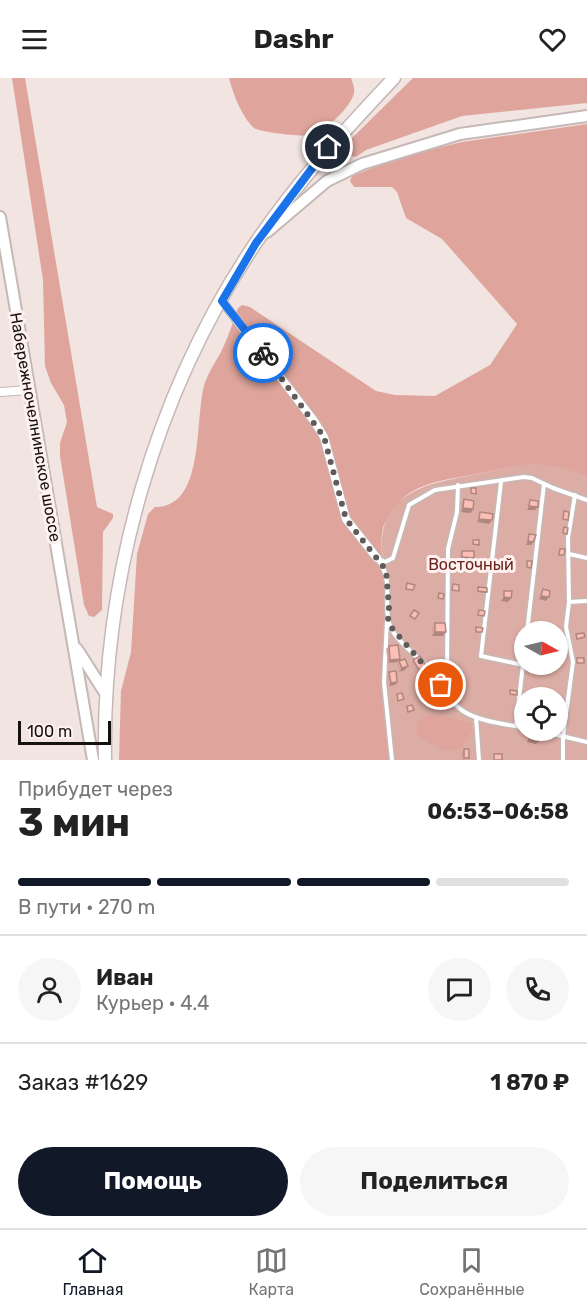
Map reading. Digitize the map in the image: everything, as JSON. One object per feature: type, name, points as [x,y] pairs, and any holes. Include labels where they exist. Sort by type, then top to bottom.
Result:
[{"type":"main road","points":[[105,760],[107,696],[116,603],[128,545],[149,468],[172,404],[208,323],[256,243],[328,147],[394,78]]},
{"type":"main road","points":[[256,243],[327,181],[362,164],[460,134],[587,116]]},
{"type":"main road","name":"Набережночелнинское шоссе","points":[[0,217],[93,760]]},
{"type":"main road","points":[[72,638],[80,658],[107,696]]},
{"type":"street","points":[[222,301],[324,437],[346,519],[376,558]]},
{"type":"street","points":[[0,393],[30,390]]},
{"type":"lane","points":[[376,558],[385,562],[393,558],[406,512],[416,498],[458,485],[532,478],[587,500]]},
{"type":"lane","points":[[501,482],[481,656],[514,663]]},
{"type":"lane","points":[[528,621],[544,484]]},
{"type":"lane","points":[[441,685],[447,674],[448,549],[457,512],[458,485]]},
{"type":"lane","points":[[568,699],[573,662],[566,627],[569,602],[568,554],[575,495]]},
{"type":"lane","points":[[568,554],[587,558]]},
{"type":"lane","points":[[376,558],[386,570],[389,607],[384,682],[392,760]]},
{"type":"lane","points":[[569,602],[587,602]]},
{"type":"lane","points":[[388,618],[396,635],[456,705],[477,717],[514,726]]},
{"type":"lane","points":[[477,717],[479,760]]},
{"type":"lane","points":[[568,737],[587,742]]},
{"type":"lane","points":[[563,741],[563,760]]},
{"type":"green space","name":"Восточный","points":[[541,462],[561,466],[587,477],[587,760],[391,760],[382,684],[388,605],[382,556],[384,527],[398,502],[409,494],[450,479]]},
{"type":"shaded area","points":[[12,78],[25,78],[97,507],[113,514],[113,518],[103,532],[102,610],[94,617],[89,616],[84,605],[60,456],[60,443],[67,422],[64,405],[51,383],[45,366],[43,280]]},
{"type":"shaded area","points":[[229,78],[351,78],[354,92],[346,108],[322,130],[309,135],[290,135],[254,128],[239,105]]},
{"type":"shaded area","points":[[413,78],[587,78],[587,103],[462,116],[366,150],[356,157],[350,156],[346,147],[350,140]]},
{"type":"shaded area","points":[[587,124],[587,477],[557,467],[532,464],[448,479],[411,492],[403,498],[386,520],[382,546],[388,609],[382,692],[391,760],[119,760],[121,691],[131,652],[137,554],[148,514],[155,507],[172,503],[184,492],[191,475],[196,456],[202,394],[238,308],[242,305],[250,307],[376,391],[395,395],[435,396],[490,365],[517,324],[442,239],[406,218],[397,192],[392,187],[354,187],[350,181],[352,176],[401,157],[462,142]]},
{"type":"shaded area","points":[[429,715],[457,719],[472,724],[472,731],[461,749],[445,751],[418,737],[416,729],[418,723]]},
{"type":"building","points":[[471,488],[476,488],[476,494],[471,493]]},
{"type":"building","points":[[464,499],[474,501],[473,509],[463,508]]},
{"type":"building","points":[[530,500],[538,501],[538,507],[529,506]]},
{"type":"building","points":[[564,511],[569,512],[568,520],[563,519]]},
{"type":"building","points":[[480,512],[493,514],[492,520],[479,519]]},
{"type":"building","points":[[564,527],[568,528],[567,534],[563,533]]},
{"type":"building","points":[[529,534],[536,535],[533,542],[528,541]]},
{"type":"building","points":[[473,540],[479,540],[479,545],[473,544]]},
{"type":"building","points":[[560,549],[565,549],[564,555],[559,555]]},
{"type":"building","points":[[462,551],[474,551],[474,558],[462,557]]},
{"type":"building","points":[[527,561],[532,561],[531,568],[527,567]]},
{"type":"building","points":[[407,583],[415,585],[413,590],[406,589]]},
{"type":"building","points":[[453,584],[459,585],[459,591],[452,590]]},
{"type":"building","points":[[478,587],[487,588],[487,592],[478,591]]},
{"type":"building","points":[[543,589],[550,591],[549,597],[541,596]]},
{"type":"building","points":[[504,591],[512,591],[511,598],[504,597]]},
{"type":"building","points":[[439,593],[444,594],[443,599],[438,598]]},
{"type":"building","points":[[414,610],[419,613],[415,619],[410,616]]},
{"type":"building","points":[[479,610],[485,611],[484,616],[478,615]]},
{"type":"building","points":[[435,623],[445,623],[446,632],[435,632]]},
{"type":"building","points":[[476,627],[483,628],[482,632],[476,632]]},
{"type":"building","points":[[584,633],[585,637],[577,639],[576,634]]},
{"type":"building","points":[[398,645],[400,659],[390,660],[389,646]]},
{"type":"building","points":[[420,656],[426,666],[419,670],[413,660]]},
{"type":"building","points":[[577,658],[584,658],[584,663],[577,663]]},
{"type":"building","points":[[405,659],[408,666],[402,668],[399,661]]},
{"type":"building","points":[[396,671],[397,682],[391,683],[389,672]]},
{"type":"building","points":[[402,693],[404,699],[398,701],[397,694]]},
{"type":"building","points":[[441,695],[443,702],[436,704],[434,697]]},
{"type":"building","points":[[412,705],[414,710],[408,712],[407,706]]},
{"type":"building","points":[[464,749],[469,749],[469,758],[464,758]]},
{"type":"building","points":[[494,754],[502,754],[502,760],[494,760]]},
{"type":"way so far","points":[[263,353],[291,388],[324,437],[346,519],[386,570],[388,618],[391,627],[441,685]]},
{"type":"route","points":[[263,353],[222,301],[256,243],[328,147]]}]
